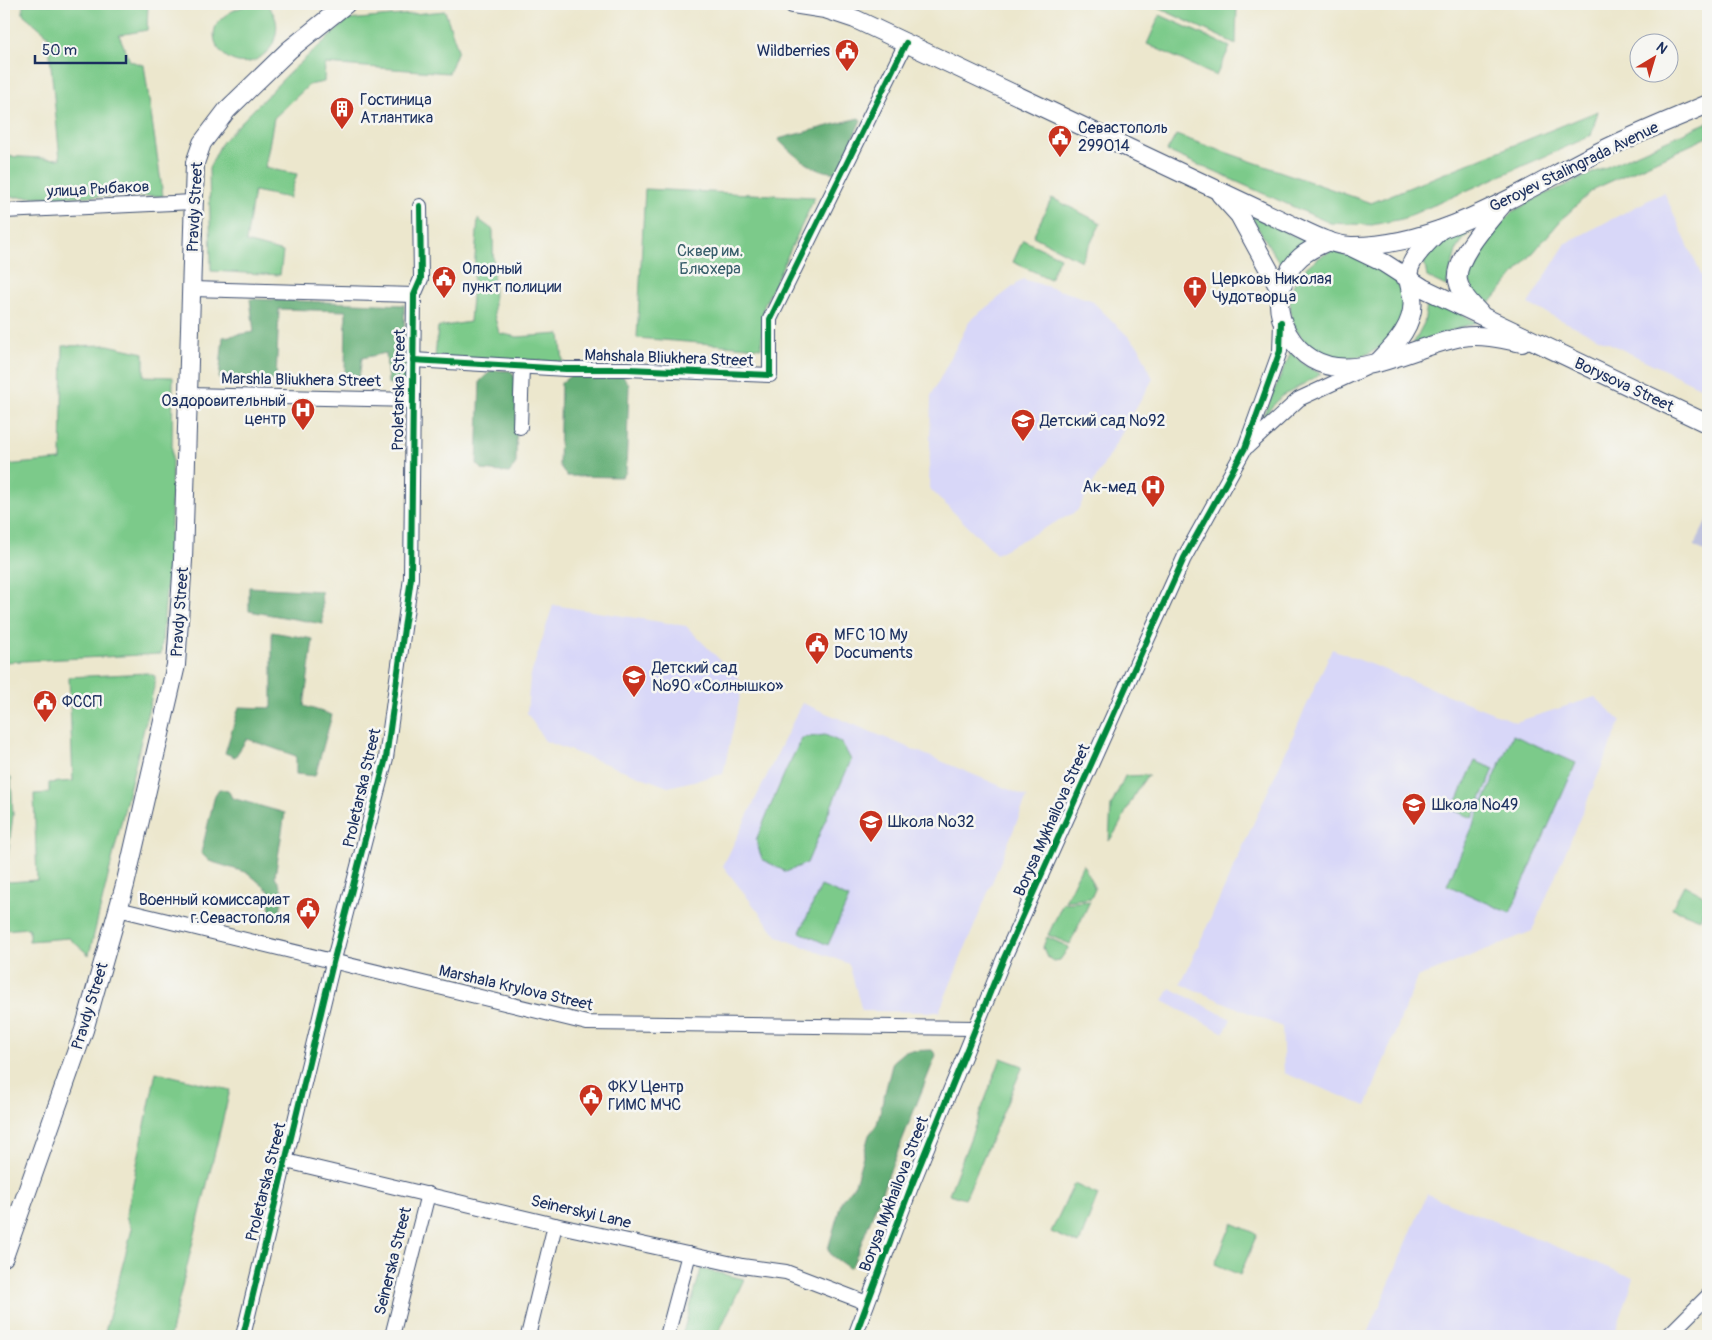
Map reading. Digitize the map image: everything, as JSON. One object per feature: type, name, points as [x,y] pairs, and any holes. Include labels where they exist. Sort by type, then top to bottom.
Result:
[{"type":"main road","name":"Pravdy Street","points":[[4,1257],[84,1030],[118,909],[176,665],[182,610],[195,163],[211,130],[227,110],[289,50],[346,4]]},
{"type":"main road","name":"Geroyev Stalingrada Avenue","points":[[793,4],[825,9],[855,19],[1329,241],[1349,246],[1384,242],[1440,230],[1502,204],[1598,153],[1708,104]]},
{"type":"main road","name":"Geroyev Stalingrada Avenue","points":[[1215,188],[1239,216],[1280,290]]},
{"type":"main road","points":[[1486,318],[1466,300],[1458,280],[1465,254],[1502,204]]},
{"type":"main road","name":"Geroyev Stalingrada Avenue","points":[[1407,278],[1413,260],[1440,230]]},
{"type":"main road","points":[[1329,241],[1307,250],[1289,269],[1280,290],[1281,322],[1293,342],[1308,356],[1328,367],[1342,369],[1379,361],[1398,342],[1409,322],[1412,299],[1407,278],[1349,246]]},
{"type":"main road","name":"Borysova Street","points":[[1407,278],[1422,288],[1540,346],[1708,424]]},
{"type":"main road","name":"Borysova Street","points":[[1379,361],[1462,337],[1493,337],[1540,346]]},
{"type":"street","name":"Mahshala Bliukhera Street","points":[[413,360],[770,375],[770,319],[906,43]]},
{"type":"street","name":"улица Рыбаков","points":[[4,211],[193,202]]},
{"type":"street","name":"Proletarska Street","points":[[243,1336],[387,746],[411,578],[414,295],[421,279],[420,206]]},
{"type":"street","points":[[192,289],[414,295]]},
{"type":"street","name":"Borysa Mykhailova Street","points":[[855,1336],[1004,958],[1184,558],[1245,448],[1280,351],[1281,322]]},
{"type":"street","name":"Borysa Mykhailova Street","points":[[1245,448],[1299,399],[1379,361]]},
{"type":"street","points":[[520,427],[522,366]]},
{"type":"street","name":"Marshla Bliukhera Street","points":[[189,394],[412,400]]},
{"type":"street","name":"Marshala Krylova Street","points":[[118,909],[587,1024],[975,1028]]},
{"type":"street","name":"Seinerskyi Lane","points":[[286,1161],[555,1225],[756,1268],[786,1272],[868,1303]]},
{"type":"street","name":"Seinerska Street","points":[[392,1336],[428,1194]]},
{"type":"street","points":[[528,1336],[555,1225]]},
{"type":"street","points":[[667,1336],[688,1254]]},
{"type":"street","points":[[1668,1336],[1708,1296]]},
{"type":"shaded area","points":[[1664,192],[1708,290],[1708,391],[1528,304],[1566,243]]},
{"type":"shaded area","name":"Детский сад №92","points":[[1023,279],[1091,300],[1139,347],[1153,379],[1077,511],[996,554],[929,488],[931,396],[970,320]]},
{"type":"shaded area","points":[[1708,518],[1708,554],[1694,546]]},
{"type":"shaded area","name":"Детский сад №90 «Солнышко»","points":[[553,605],[686,626],[743,683],[723,774],[668,787],[545,741],[527,713],[530,678]]},
{"type":"shaded area","name":"Школа №49","points":[[1332,649],[1516,722],[1595,697],[1621,721],[1532,931],[1417,978],[1366,1106],[1284,1073],[1282,1027],[1181,984]]},
{"type":"shaded area","name":"Школа №32","points":[[802,703],[1027,797],[939,1012],[862,1011],[849,964],[778,937],[723,866]]},
{"type":"shaded area","points":[[1170,988],[1231,1019],[1224,1033],[1163,1001]]},
{"type":"shaded area","points":[[1427,1194],[1634,1278],[1614,1336],[1367,1336]]},
{"type":"green space","points":[[23,4],[148,4],[147,30],[119,35],[130,61],[144,65],[163,196],[4,197],[4,156],[60,159],[48,35],[23,14]]},
{"type":"green space","points":[[249,4],[266,4],[276,19],[277,28],[274,41],[268,51],[251,62],[241,62],[222,54],[214,36],[216,27],[222,18]]},
{"type":"green space","points":[[1150,4],[1237,4],[1236,44]]},
{"type":"green space","points":[[445,11],[458,50],[449,73],[325,64],[324,82],[309,85],[274,118],[265,168],[297,174],[289,198],[254,191],[246,242],[283,252],[280,275],[211,271],[209,168],[222,142],[288,74],[348,20]]},
{"type":"green space","points":[[1160,15],[1230,47],[1216,76],[1147,44]]},
{"type":"green space","points":[[1598,111],[1591,136],[1402,219],[1372,225],[1330,223],[1167,151],[1176,135],[1371,203]]},
{"type":"green space","points":[[859,118],[861,120],[838,172],[830,172],[813,167],[797,157],[778,139]]},
{"type":"green space","points":[[1708,122],[1708,137],[1594,189],[1562,219],[1490,303],[1474,294],[1468,276],[1475,252],[1512,212],[1539,197]]},
{"type":"green space","name":"Сквер им. Блюхера","points":[[645,189],[815,197],[764,306],[761,348],[637,338]]},
{"type":"green space","points":[[1052,198],[1101,223],[1081,261],[1033,236]]},
{"type":"green space","points":[[1250,215],[1305,241],[1292,253],[1282,267]]},
{"type":"green space","points":[[478,219],[493,230],[494,314],[499,333],[517,337],[560,334],[563,362],[435,357],[438,327],[470,322]]},
{"type":"green space","points":[[1476,223],[1457,248],[1446,286],[1427,277],[1424,260],[1443,239]]},
{"type":"green space","points":[[1023,240],[1060,257],[1050,279],[1013,262]]},
{"type":"green space","points":[[1338,248],[1388,274],[1392,277],[1404,297],[1404,316],[1395,334],[1380,348],[1360,356],[1339,358],[1319,352],[1301,337],[1291,316],[1290,301],[1292,291],[1300,274],[1313,262]]},
{"type":"green space","points":[[250,299],[404,305],[406,385],[388,384],[386,353],[362,358],[359,377],[345,372],[346,311],[279,309],[276,380],[219,379],[223,337],[254,332]]},
{"type":"green space","points":[[1428,299],[1477,322],[1413,344],[1424,323]]},
{"type":"green space","points":[[108,345],[144,353],[144,376],[173,377],[171,528],[161,654],[4,662],[4,465],[61,460],[63,346]]},
{"type":"green space","points":[[1291,352],[1305,365],[1321,374],[1281,397],[1262,418]]},
{"type":"green space","points":[[492,370],[511,371],[517,381],[516,463],[509,473],[483,470],[477,464],[480,381]]},
{"type":"green space","points":[[570,376],[623,376],[629,385],[626,472],[622,477],[567,476],[559,465],[561,383]]},
{"type":"green space","points":[[249,587],[321,591],[323,624],[249,611]]},
{"type":"green space","points":[[272,632],[313,639],[304,706],[332,715],[315,776],[296,774],[296,756],[247,739],[235,757],[225,753],[239,707],[272,708]]},
{"type":"green space","points":[[147,673],[155,676],[155,683],[89,955],[69,938],[29,941],[29,928],[4,930],[4,774],[11,777],[13,815],[5,878],[9,882],[37,880],[34,794],[49,793],[49,783],[73,781],[69,677]]},
{"type":"green space","points":[[825,735],[842,743],[851,760],[807,863],[786,872],[762,859],[756,840],[802,738]]},
{"type":"green space","points":[[1513,735],[1576,763],[1510,913],[1447,885]]},
{"type":"green space","points":[[1475,761],[1494,769],[1473,818],[1453,810]]},
{"type":"green space","points":[[1149,775],[1137,790],[1109,841],[1111,806],[1125,776]]},
{"type":"green space","points":[[219,789],[228,790],[232,798],[285,813],[275,876],[284,894],[278,918],[270,914],[269,891],[248,873],[209,861],[201,853],[215,795]]},
{"type":"green space","points":[[1083,864],[1095,889],[1091,898],[1065,901]]},
{"type":"green space","points":[[1684,885],[1708,898],[1700,919],[1672,908]]},
{"type":"green space","points":[[821,886],[849,898],[828,945],[800,932]]},
{"type":"green space","points":[[1090,901],[1070,944],[1048,935],[1063,903]]},
{"type":"green space","points":[[1047,937],[1069,947],[1060,960],[1054,961],[1047,957],[1043,947]]},
{"type":"green space","points":[[932,1050],[936,1055],[853,1264],[849,1268],[832,1256],[828,1249],[842,1200],[855,1184],[869,1135],[877,1124],[893,1061],[905,1051]]},
{"type":"green space","points":[[1001,1058],[1023,1066],[965,1199],[949,1194]]},
{"type":"green space","points":[[156,1072],[230,1090],[170,1336],[104,1336],[132,1229],[126,1217]]},
{"type":"green space","points":[[1074,1184],[1098,1195],[1079,1244],[1051,1232]]},
{"type":"green space","points":[[1232,1223],[1257,1234],[1240,1275],[1215,1264]]},
{"type":"green space","points":[[701,1269],[744,1279],[717,1336],[682,1336]]},
{"type":"cycle path","points":[[413,360],[566,369],[627,369],[770,375],[770,319],[906,43]]},
{"type":"cycle path","points":[[243,1336],[333,963],[386,758],[411,578],[414,295],[421,279],[420,206]]},
{"type":"cycle path","points":[[855,1336],[911,1187],[1004,958],[1184,558],[1245,448],[1280,351],[1281,322]]},
{"type":"place","name":"Wildberries","points":[[847,72]]},
{"type":"place","name":"Гостиница Атлантика","points":[[342,130]]},
{"type":"place","name":"Севастополь 299014","points":[[1060,158]]},
{"type":"place","name":"Опорный пункт полиции","points":[[444,299]]},
{"type":"place","name":"Церковь Николая Чудотворца","points":[[1195,309]]},
{"type":"place","name":"Оздоровительный центр","points":[[303,431]]},
{"type":"place","name":"Детский сад №92","points":[[1023,442]]},
{"type":"place","name":"Ак-мед","points":[[1153,508]]},
{"type":"place","name":"MFC 10 My Documents","points":[[817,665]]},
{"type":"place","name":"Детский сад №90 «Солнышко»","points":[[634,698]]},
{"type":"place","name":"ФССП","points":[[45,723]]},
{"type":"place","name":"Школа №49","points":[[1414,826]]},
{"type":"place","name":"Школа №32","points":[[871,843]]},
{"type":"place","name":"Военный комиссариат г.Севастополя","points":[[308,930]]},
{"type":"place","name":"ФКУ Центр ГИМС МЧС","points":[[591,1117]]}]
